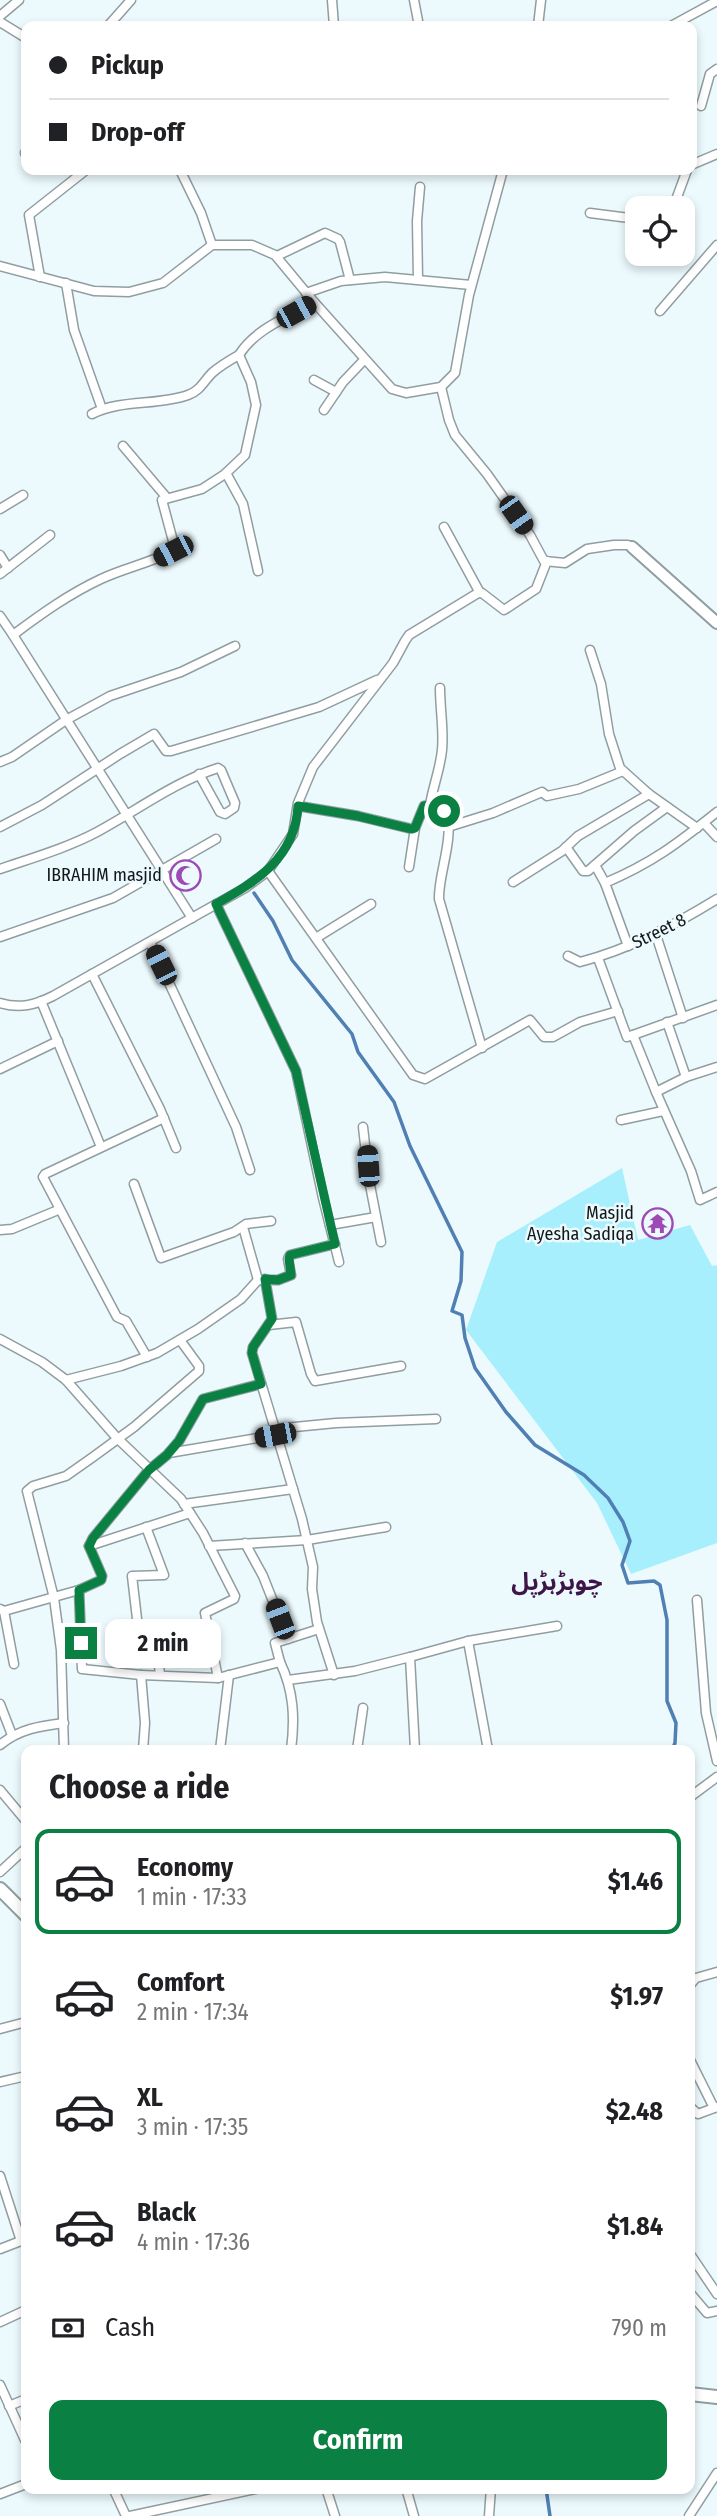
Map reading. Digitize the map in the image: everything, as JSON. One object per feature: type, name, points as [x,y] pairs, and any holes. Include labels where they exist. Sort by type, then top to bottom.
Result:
[{"type":"main road","points":[[0,1889],[21,1910]]},
{"type":"main road","points":[[695,2395],[717,2397]]},
{"type":"street","points":[[0,16],[19,0]]},
{"type":"street","points":[[112,21],[131,0]]},
{"type":"street","points":[[332,0],[334,21]]},
{"type":"street","points":[[414,0],[418,21]]},
{"type":"street","points":[[539,21],[541,0]]},
{"type":"street","points":[[680,21],[717,1]]},
{"type":"street","points":[[0,22],[21,35]]},
{"type":"street","points":[[701,106],[710,74],[717,69]]},
{"type":"street","points":[[697,162],[717,154]]},
{"type":"street","points":[[40,277],[29,215],[80,175]]},
{"type":"street","points":[[182,175],[201,213],[212,245]]},
{"type":"street","points":[[0,266],[94,290],[129,292],[163,283],[212,245],[252,245],[276,256],[365,360],[398,392],[441,387],[452,379],[458,367],[461,332],[471,285],[501,175]]},
{"type":"street","points":[[677,196],[685,175]]},
{"type":"street","points":[[418,279],[416,221],[420,187]]},
{"type":"street","points":[[590,213],[625,217]]},
{"type":"street","points":[[276,256],[325,233],[341,242],[350,280]]},
{"type":"street","points":[[660,311],[717,246]]},
{"type":"street","points":[[306,293],[350,280],[385,277],[471,285]]},
{"type":"street","points":[[66,283],[74,330],[102,409]]},
{"type":"street","points":[[92,414],[102,409],[186,396],[198,390],[212,373],[239,355],[260,333],[314,302]]},
{"type":"street","points":[[13,635],[54,605],[82,589],[122,569],[173,551],[173,541],[162,502],[167,498],[202,489],[226,473],[245,455],[249,446],[256,405],[251,382],[239,355]]},
{"type":"street","points":[[324,410],[336,391],[365,360]]},
{"type":"street","points":[[314,380],[336,391]]},
{"type":"street","points":[[441,387],[455,435],[487,474],[530,535],[544,561],[565,563],[587,549],[628,545],[717,623]]},
{"type":"street","points":[[123,446],[167,498]]},
{"type":"street","points":[[226,473],[243,504],[258,571]]},
{"type":"street","points":[[0,509],[23,495]]},
{"type":"street","points":[[444,527],[480,593],[503,610],[536,589],[547,561]]},
{"type":"street","points":[[0,575],[50,535]]},
{"type":"street","points":[[0,555],[8,568]]},
{"type":"street","points":[[0,1003],[9,1006],[33,1006],[245,888],[268,871],[293,834],[298,806],[313,767],[393,663],[409,635],[480,593]]},
{"type":"street","points":[[0,616],[192,918]]},
{"type":"street","points":[[0,762],[110,696],[181,672],[235,646]]},
{"type":"street","points":[[590,650],[601,684],[613,751],[620,768],[667,807],[717,837]]},
{"type":"street","points":[[0,827],[42,805],[154,734],[166,751],[171,751],[319,707],[379,679]]},
{"type":"street","points":[[430,805],[434,783],[439,776],[442,748],[440,688]]},
{"type":"street","points":[[0,869],[85,838],[199,774],[220,769],[235,803],[234,808],[222,814],[199,774]]},
{"type":"street","points":[[448,827],[494,813],[542,792],[547,796],[579,789],[623,771]]},
{"type":"street","points":[[513,882],[578,836],[649,794]]},
{"type":"street","points":[[409,866],[415,828],[424,806],[430,805],[444,811],[448,827],[446,854],[439,881],[439,899],[482,1048]]},
{"type":"street","points":[[298,806],[415,828]]},
{"type":"street","points":[[566,847],[583,871],[588,871],[634,831],[667,807]]},
{"type":"street","points":[[605,883],[655,859],[717,813]]},
{"type":"street","points":[[0,937],[100,904],[216,839]]},
{"type":"street","points":[[595,865],[605,883],[628,946]]},
{"type":"street","points":[[268,871],[413,1075],[425,1079],[530,1020],[544,1037],[552,1037],[580,1022],[618,1011]]},
{"type":"street","name":"Street 8","points":[[598,958],[656,935],[717,899]]},
{"type":"street","points":[[216,904],[296,1071],[339,1262]]},
{"type":"street","points":[[316,938],[371,904]]},
{"type":"street","points":[[656,935],[682,1018]]},
{"type":"street","points":[[150,942],[236,1127],[250,1170]]},
{"type":"street","points":[[568,956],[580,962],[598,958],[627,1037],[717,1005]]},
{"type":"street","points":[[92,974],[176,1148]]},
{"type":"street","points":[[41,1002],[101,1147]]},
{"type":"street","points":[[667,1022],[686,1077]]},
{"type":"street","points":[[633,1035],[663,1111],[691,1171],[700,1200],[717,1192]]},
{"type":"street","points":[[0,1069],[58,1041]]},
{"type":"street","points":[[656,1092],[717,1066]]},
{"type":"street","points":[[621,1121],[663,1111]]},
{"type":"street","points":[[147,1357],[126,1321],[117,1317],[43,1179],[44,1174],[163,1118]]},
{"type":"street","points":[[363,1127],[369,1180],[381,1242]]},
{"type":"street","points":[[134,1184],[161,1258],[225,1236],[248,1224],[271,1221]]},
{"type":"street","points":[[0,1230],[12,1229],[58,1210]]},
{"type":"street","points":[[330,1225],[376,1217]]},
{"type":"street","points":[[243,1227],[272,1311],[269,1325],[253,1347],[261,1384],[307,1540],[313,1567],[312,1589],[319,1629],[334,1675]]},
{"type":"street","points":[[66,1380],[147,1357],[180,1340],[241,1299],[261,1280],[278,1280],[291,1275],[290,1255],[335,1244]]},
{"type":"street","points":[[269,1325],[296,1322],[315,1381],[401,1366]]},
{"type":"street","points":[[0,1339],[66,1380],[117,1438],[190,1513],[235,1596],[234,1599],[205,1613],[218,1678]]},
{"type":"street","points":[[64,1745],[61,1650],[54,1598],[27,1491],[33,1486],[66,1476],[134,1427],[199,1371],[199,1366],[180,1340]]},
{"type":"street","points":[[14,1664],[2,1610],[54,1598],[101,1580],[102,1576],[89,1546],[93,1538],[149,1470],[169,1454],[203,1399],[261,1384]]},
{"type":"street","points":[[169,1454],[275,1432],[335,1423],[436,1419]]},
{"type":"street","points":[[184,1504],[293,1489]]},
{"type":"street","points":[[89,1546],[190,1513]]},
{"type":"street","points":[[146,1527],[164,1575],[132,1576],[139,1636],[157,1647],[160,1675]]},
{"type":"street","points":[[209,1546],[307,1540],[386,1527]]},
{"type":"street","points":[[245,1544],[263,1576],[288,1639]]},
{"type":"street","points":[[79,1590],[82,1669],[218,1678],[280,1662]]},
{"type":"street","points":[[697,1600],[706,1713],[717,1761]]},
{"type":"street","points":[[288,1680],[334,1675],[468,1641],[557,1626]]},
{"type":"street","points":[[292,1745],[293,1703],[275,1643],[319,1629]]},
{"type":"street","points":[[468,1641],[487,1745]]},
{"type":"street","points":[[410,1657],[415,1745]]},
{"type":"street","points":[[141,1675],[145,1723],[143,1745]]},
{"type":"street","points":[[221,1745],[229,1675]]},
{"type":"street","points":[[0,1704],[12,1735]]},
{"type":"street","points":[[358,1745],[363,1708]]},
{"type":"street","points":[[0,1745],[12,1735],[39,1726],[64,1723]]},
{"type":"street","points":[[695,1793],[717,1777]]},
{"type":"street","points":[[0,1790],[21,1815]]},
{"type":"street","points":[[0,1872],[21,1853]]},
{"type":"street","points":[[695,1979],[717,1972]]},
{"type":"street","points":[[0,2029],[21,2023]]},
{"type":"street","points":[[695,2069],[715,2107],[698,2114],[695,2111]]},
{"type":"street","points":[[0,2082],[21,2078]]},
{"type":"street","points":[[0,2178],[21,2232]]},
{"type":"street","points":[[0,2249],[21,2241]]},
{"type":"street","points":[[695,2261],[717,2294]]},
{"type":"street","points":[[695,2299],[707,2313],[717,2311]]},
{"type":"street","points":[[0,2322],[21,2312]]},
{"type":"street","points":[[0,2385],[21,2432]]},
{"type":"street","points":[[9,2406],[21,2401]]},
{"type":"street","points":[[689,2516],[717,2473]]},
{"type":"street","points":[[0,2494],[21,2486]]},
{"type":"street","points":[[116,2494],[128,2516],[232,2494]]},
{"type":"street","points":[[328,2494],[335,2516]]},
{"type":"street","points":[[408,2494],[414,2516]]},
{"type":"street","points":[[489,2516],[491,2494]]},
{"type":"shaded area","points":[[622,1168],[638,1240],[690,1225],[712,1266],[717,1265],[717,1543],[631,1574],[597,1503],[466,1330],[497,1242]]},
{"type":"waterway","points":[[254,893],[273,921],[292,960],[352,1034],[358,1052],[394,1102],[410,1146],[462,1252],[461,1281],[452,1311],[462,1315],[465,1338],[475,1368],[506,1412],[535,1445],[584,1475],[608,1498],[623,1522],[630,1541],[622,1565],[628,1583],[654,1581],[660,1585],[667,1620],[667,1701],[676,1723],[674,1745]]},
{"type":"waterway","points":[[547,2494],[550,2516]]},
{"type":"place","name":"IBRAHIM masjid","points":[[185,875]]},
{"type":"place","name":"Masjid Ayesha Sadiqa","points":[[657,1223]]},
{"type":"district","name":"چوہڑہڑپل","points":[[557,1582]]},
{"type":"route","points":[[81,1643],[79,1590],[101,1580],[102,1576],[89,1546],[93,1538],[149,1470],[179,1441],[203,1399],[261,1384],[252,1353],[253,1347],[272,1319],[265,1279],[278,1280],[291,1275],[290,1255],[335,1244],[296,1071],[216,904],[268,871],[293,834],[298,806],[375,819],[412,829],[415,828],[424,806],[431,805],[444,811]]}]
